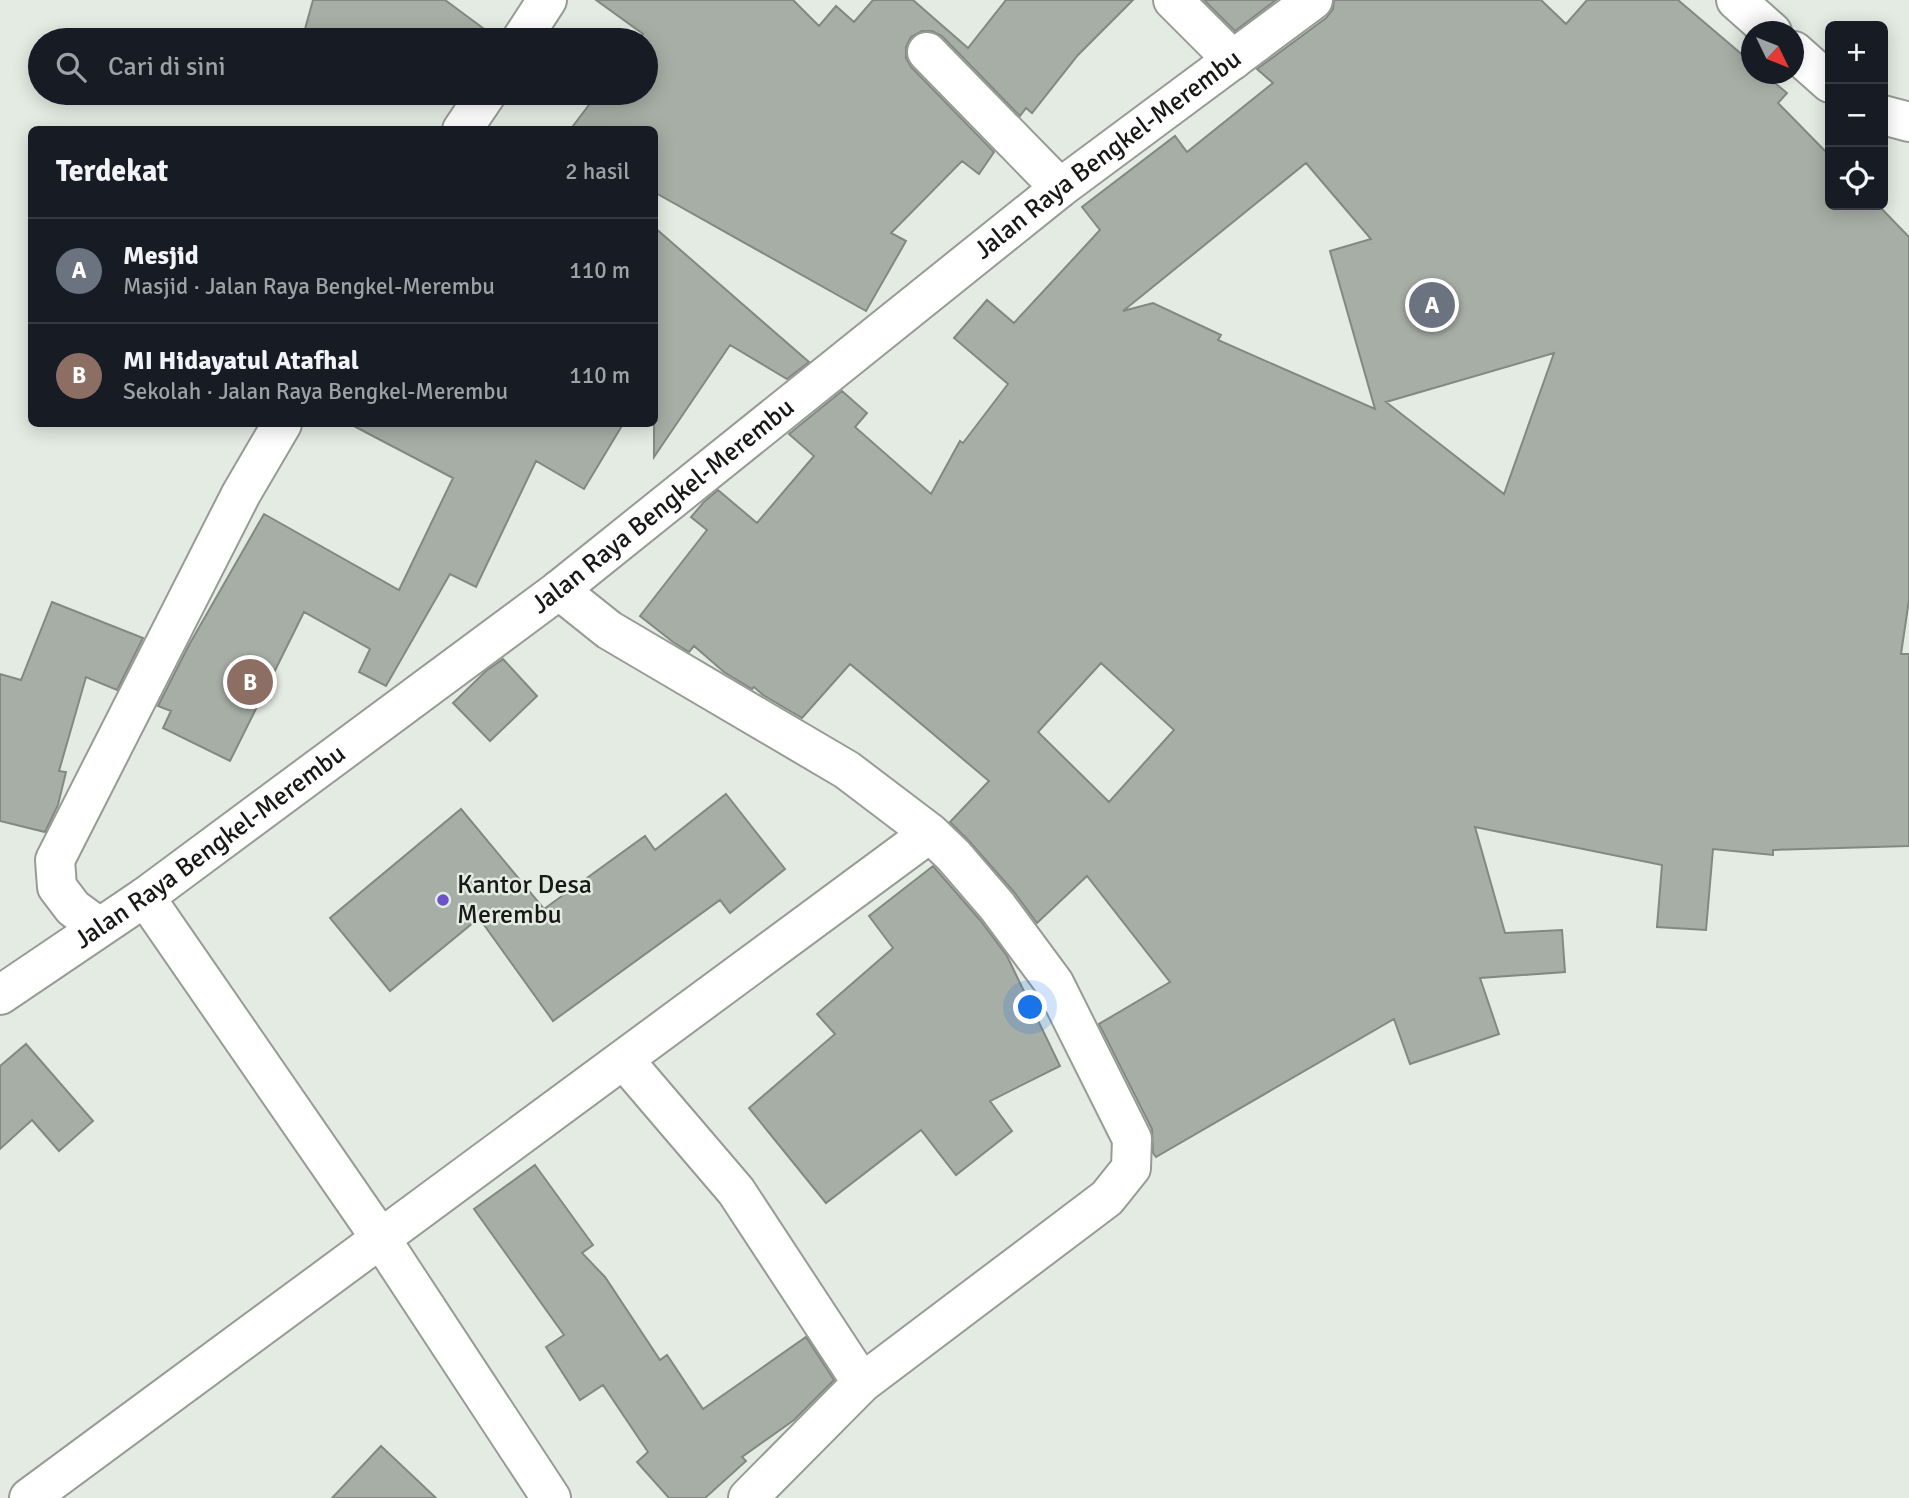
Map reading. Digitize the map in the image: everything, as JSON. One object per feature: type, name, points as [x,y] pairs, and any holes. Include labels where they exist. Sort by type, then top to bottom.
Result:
[{"type":"street","points":[[529,28],[547,0]]},
{"type":"street","points":[[1173,0],[1233,60]]},
{"type":"street","name":"Jalan Raya Bengkel-Merembu","points":[[0,995],[145,897],[559,590],[1060,188],[1313,0]]},
{"type":"street","points":[[1736,0],[1760,21]]},
{"type":"street","points":[[927,52],[1060,188]]},
{"type":"street","points":[[1804,60],[1825,79]]},
{"type":"street","points":[[465,126],[479,105]]},
{"type":"street","points":[[1888,116],[1909,122]]},
{"type":"street","points":[[99,928],[72,908],[57,887],[55,860],[241,494],[280,427]]},
{"type":"street","points":[[559,590],[609,630],[848,770],[930,833],[953,855],[997,906],[1054,983],[1132,1139],[1131,1168],[1107,1198],[862,1383],[748,1498]]},
{"type":"street","points":[[29,1498],[930,833]]},
{"type":"street","points":[[145,897],[381,1239],[551,1498]]},
{"type":"street","points":[[624,1060],[736,1191],[862,1383]]},
{"type":"building","points":[[313,0],[445,0],[483,28],[305,28]]},
{"type":"building","points":[[596,0],[793,0],[819,26],[836,6],[854,22],[873,0],[913,0],[968,48],[1006,0],[1133,0],[1078,55],[1032,113],[1026,108],[1020,116],[942,36],[932,31],[922,31],[911,37],[906,47],[906,58],[911,67],[994,152],[979,174],[962,161],[891,233],[906,241],[866,311],[658,194],[658,126],[573,126],[589,105],[658,105],[658,28],[635,28]]},
{"type":"building","points":[[1204,0],[1276,0],[1235,31]]},
{"type":"building","points":[[1334,0],[1541,0],[1566,24],[1587,0],[1678,0],[1741,54],[1741,84],[1776,84],[1787,93],[1778,103],[1825,151],[1825,210],[1883,210],[1909,237],[1909,600],[1901,654],[1909,654],[1909,846],[1773,850],[1773,855],[1713,849],[1706,930],[1657,927],[1662,865],[1475,827],[1505,933],[1562,930],[1565,972],[1480,978],[1499,1034],[1410,1064],[1394,1019],[1156,1157],[1153,1153],[1152,1129],[1099,1024],[1170,982],[1087,876],[1037,923],[1014,892],[950,822],[989,781],[850,664],[802,718],[754,687],[752,689],[724,672],[694,646],[689,652],[673,642],[640,616],[707,530],[691,517],[704,502],[718,490],[757,523],[814,456],[789,434],[842,391],[867,413],[855,427],[931,494],[960,441],[963,443],[1008,384],[954,338],[987,300],[1014,323],[1100,230],[1082,207],[1175,136],[1187,152],[1273,83],[1257,69],[1326,18],[1333,9]],"holes":[[[1306,163],[1371,239],[1330,251],[1375,409],[1218,340],[1221,335],[1153,303],[1123,311]],[[1554,353],[1504,494],[1386,402]],[[1101,663],[1174,730],[1109,802],[1038,732]]]},
{"type":"building","points":[[658,230],[809,362],[787,379],[730,345],[654,457],[654,427],[658,427]]},
{"type":"building","points":[[356,427],[621,427],[584,489],[536,461],[476,587],[450,574],[386,686],[359,672],[370,649],[304,612],[230,761],[163,728],[171,711],[158,706],[189,645],[264,514],[399,590],[453,478]]},
{"type":"building","points":[[52,602],[143,638],[117,690],[86,677],[59,771],[66,772],[58,805],[45,832],[0,821],[0,674],[21,680]]},
{"type":"building","points":[[503,659],[537,696],[490,741],[453,703],[486,671]]},
{"type":"building","points":[[726,794],[785,869],[730,913],[720,900],[553,1021],[479,918],[390,991],[330,918],[461,809],[544,909],[645,836],[655,850]]},
{"type":"building","points":[[933,866],[1007,956],[1060,1066],[990,1101],[1012,1131],[956,1175],[921,1130],[826,1203],[749,1108],[835,1034],[817,1014],[893,948],[869,916]]},
{"type":"building","points":[[26,1044],[93,1121],[59,1151],[32,1120],[0,1149],[0,1066]]},
{"type":"building","points":[[535,1165],[593,1245],[582,1253],[605,1277],[660,1360],[667,1355],[703,1409],[806,1337],[834,1380],[794,1420],[742,1457],[746,1461],[705,1498],[669,1498],[637,1462],[648,1452],[603,1385],[580,1400],[546,1347],[564,1335],[474,1209]]},
{"type":"building","points":[[381,1446],[436,1498],[332,1498]]},
{"type":"place","name":"Mesjid","points":[[1432,305]]},
{"type":"place","name":"MI Hidayatul Atafhal","points":[[250,682]]},
{"type":"place","name":"Kantor Desa Merembu","points":[[443,900]]}]
